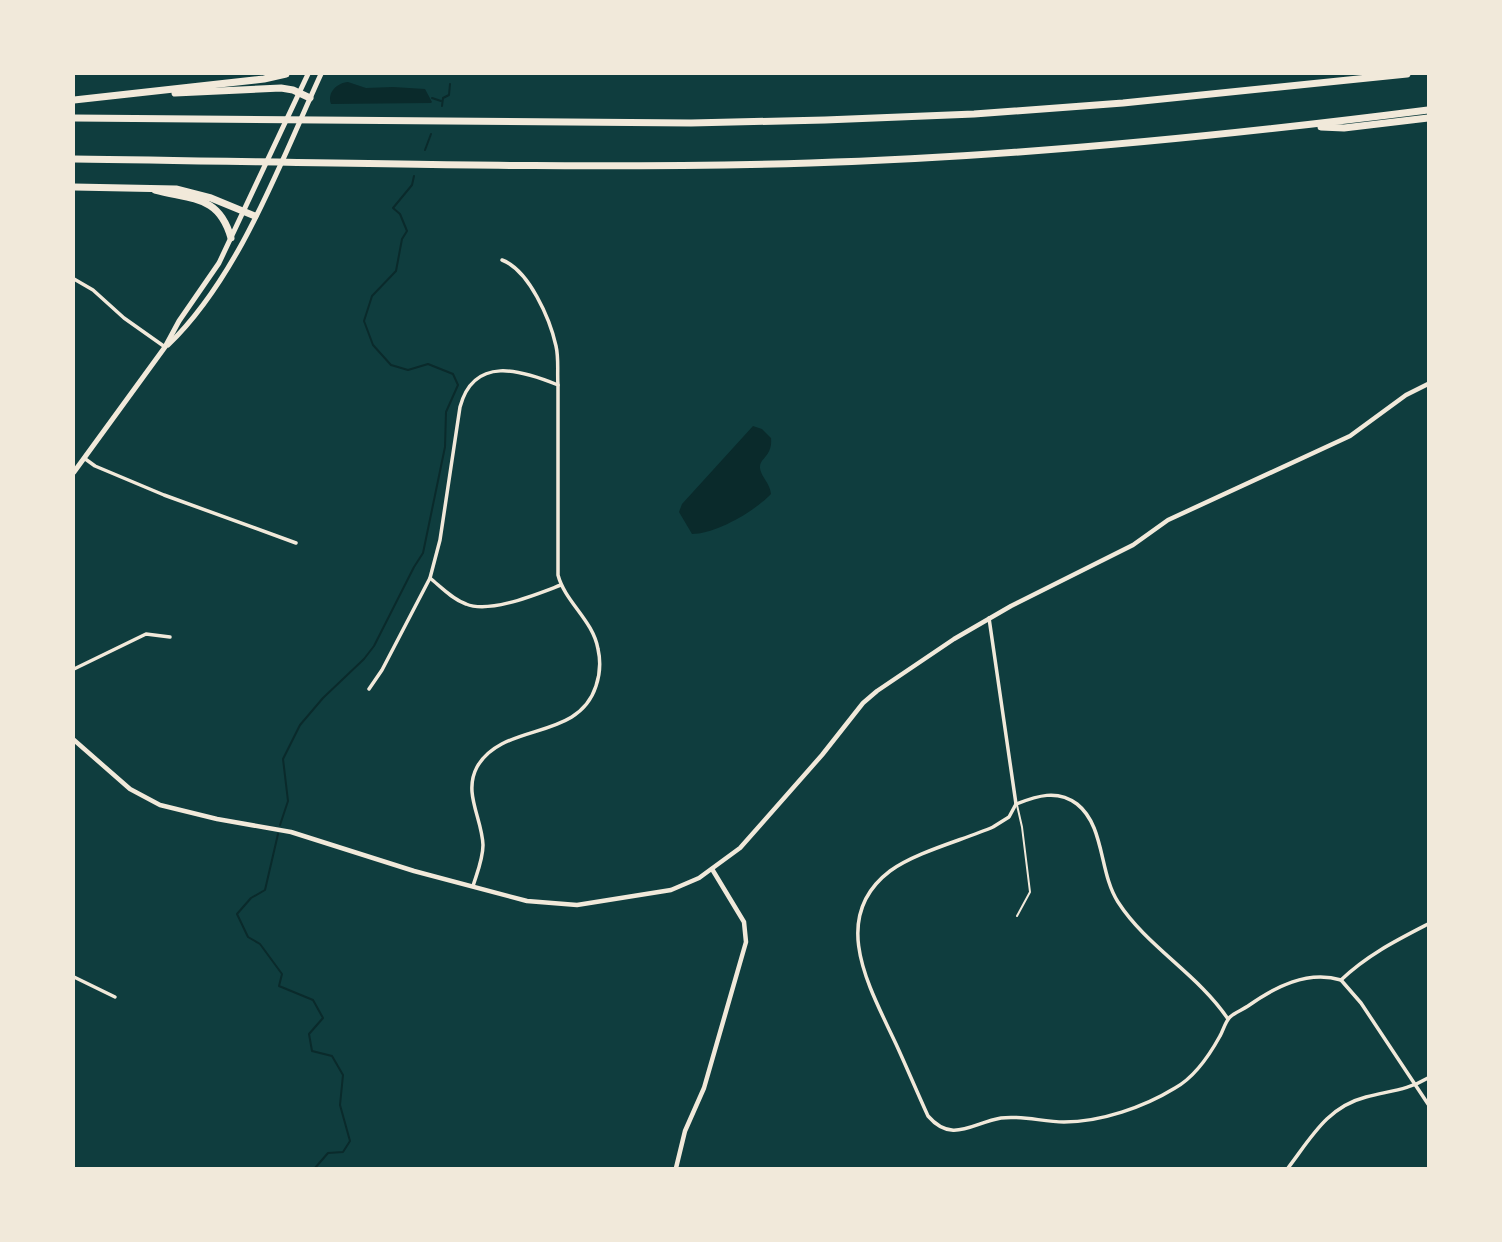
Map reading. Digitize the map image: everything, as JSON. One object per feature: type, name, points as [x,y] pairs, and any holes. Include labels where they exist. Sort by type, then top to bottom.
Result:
[{"type":"highway","points":[[74,100],[269,79],[286,74]]},
{"type":"highway","points":[[74,118],[691,123],[825,120],[1123,103],[1407,74]]},
{"type":"highway","points":[[153,92],[285,88],[310,98]]},
{"type":"highway","points":[[74,159],[533,164],[802,163],[1160,140],[1429,110]]},
{"type":"highway","points":[[1302,126],[1344,128],[1429,118]]},
{"type":"highway","points":[[74,187],[166,187],[187,191],[255,216]]},
{"type":"highway","points":[[148,188],[195,198],[210,205],[224,219],[231,238]]},
{"type":"main road","points":[[166,347],[175,327],[219,263],[307,74]]},
{"type":"main road","points":[[74,472],[166,347],[183,330],[226,272],[321,74]]},
{"type":"street","points":[[473,886],[483,847],[471,792],[478,766],[505,744],[556,726],[575,716],[589,701],[597,682],[600,663],[597,643],[587,622],[561,585],[557,567],[556,344],[523,274],[502,260]]},
{"type":"street","points":[[74,279],[93,290],[124,318],[166,347]]},
{"type":"street","points":[[369,689],[382,670],[430,578],[440,540],[460,407],[467,388],[478,378],[509,369],[558,385]]},
{"type":"street","points":[[74,740],[130,789],[160,805],[291,832],[364,856],[535,903],[577,905],[671,890],[686,885],[740,848],[870,696],[954,639],[989,618],[1133,545],[1168,520],[1350,436],[1406,395],[1429,384]]},
{"type":"street","points":[[84,458],[95,466],[164,495],[296,543]]},
{"type":"street","points":[[430,578],[464,604],[479,608],[498,605],[561,585]]},
{"type":"street","points":[[989,618],[1016,804],[1009,817],[993,827],[916,857],[889,872],[871,889],[859,915],[861,965],[925,1110],[935,1124],[957,1132],[988,1121],[1012,1117],[1035,1121],[1081,1121],[1144,1104],[1179,1086],[1190,1077],[1209,1054],[1228,1019],[1268,992],[1289,982],[1322,977],[1341,980],[1361,1003],[1429,1104]]},
{"type":"street","points":[[74,669],[146,634],[170,637]]},
{"type":"street","points":[[1016,804],[1042,794],[1057,795],[1068,797],[1085,811],[1095,832],[1110,887],[1123,910],[1215,1000],[1228,1019]]},
{"type":"street","points":[[676,1168],[685,1131],[704,1088],[746,942],[744,922],[712,869]]},
{"type":"street","points":[[1341,980],[1376,952],[1429,924]]},
{"type":"street","points":[[74,977],[115,997]]},
{"type":"street","points":[[1288,1168],[1318,1126],[1329,1116],[1360,1099],[1397,1092],[1429,1078]]},
{"type":"lane","points":[[1016,804],[1022,827],[1030,892],[1017,916]]},
{"type":"water","points":[[348,82],[366,88],[425,89],[432,102],[331,104],[330,96],[334,89]]},
{"type":"water","points":[[753,426],[762,429],[771,438],[770,449],[760,468],[771,494],[734,520],[712,530],[692,534],[679,512],[682,504]]},
{"type":"waterway","points":[[442,106],[443,98],[449,95],[450,84]]},
{"type":"waterway","points":[[432,98],[441,101]]},
{"type":"waterway","points":[[425,150],[431,134]]},
{"type":"waterway","points":[[280,825],[288,801],[283,759],[300,725],[374,646],[423,553],[445,447],[446,412],[458,385],[453,374],[428,364],[408,370],[391,365],[373,345],[364,321],[372,296],[396,271],[402,239],[407,231],[400,214],[393,208],[412,185],[414,176]]},
{"type":"waterway","points":[[278,834],[265,890],[251,898],[237,914],[248,937],[260,944],[282,974],[279,986],[313,1000],[323,1018],[309,1034],[312,1051],[332,1056],[343,1075],[340,1105],[350,1141],[343,1152],[328,1153],[315,1168]]}]
